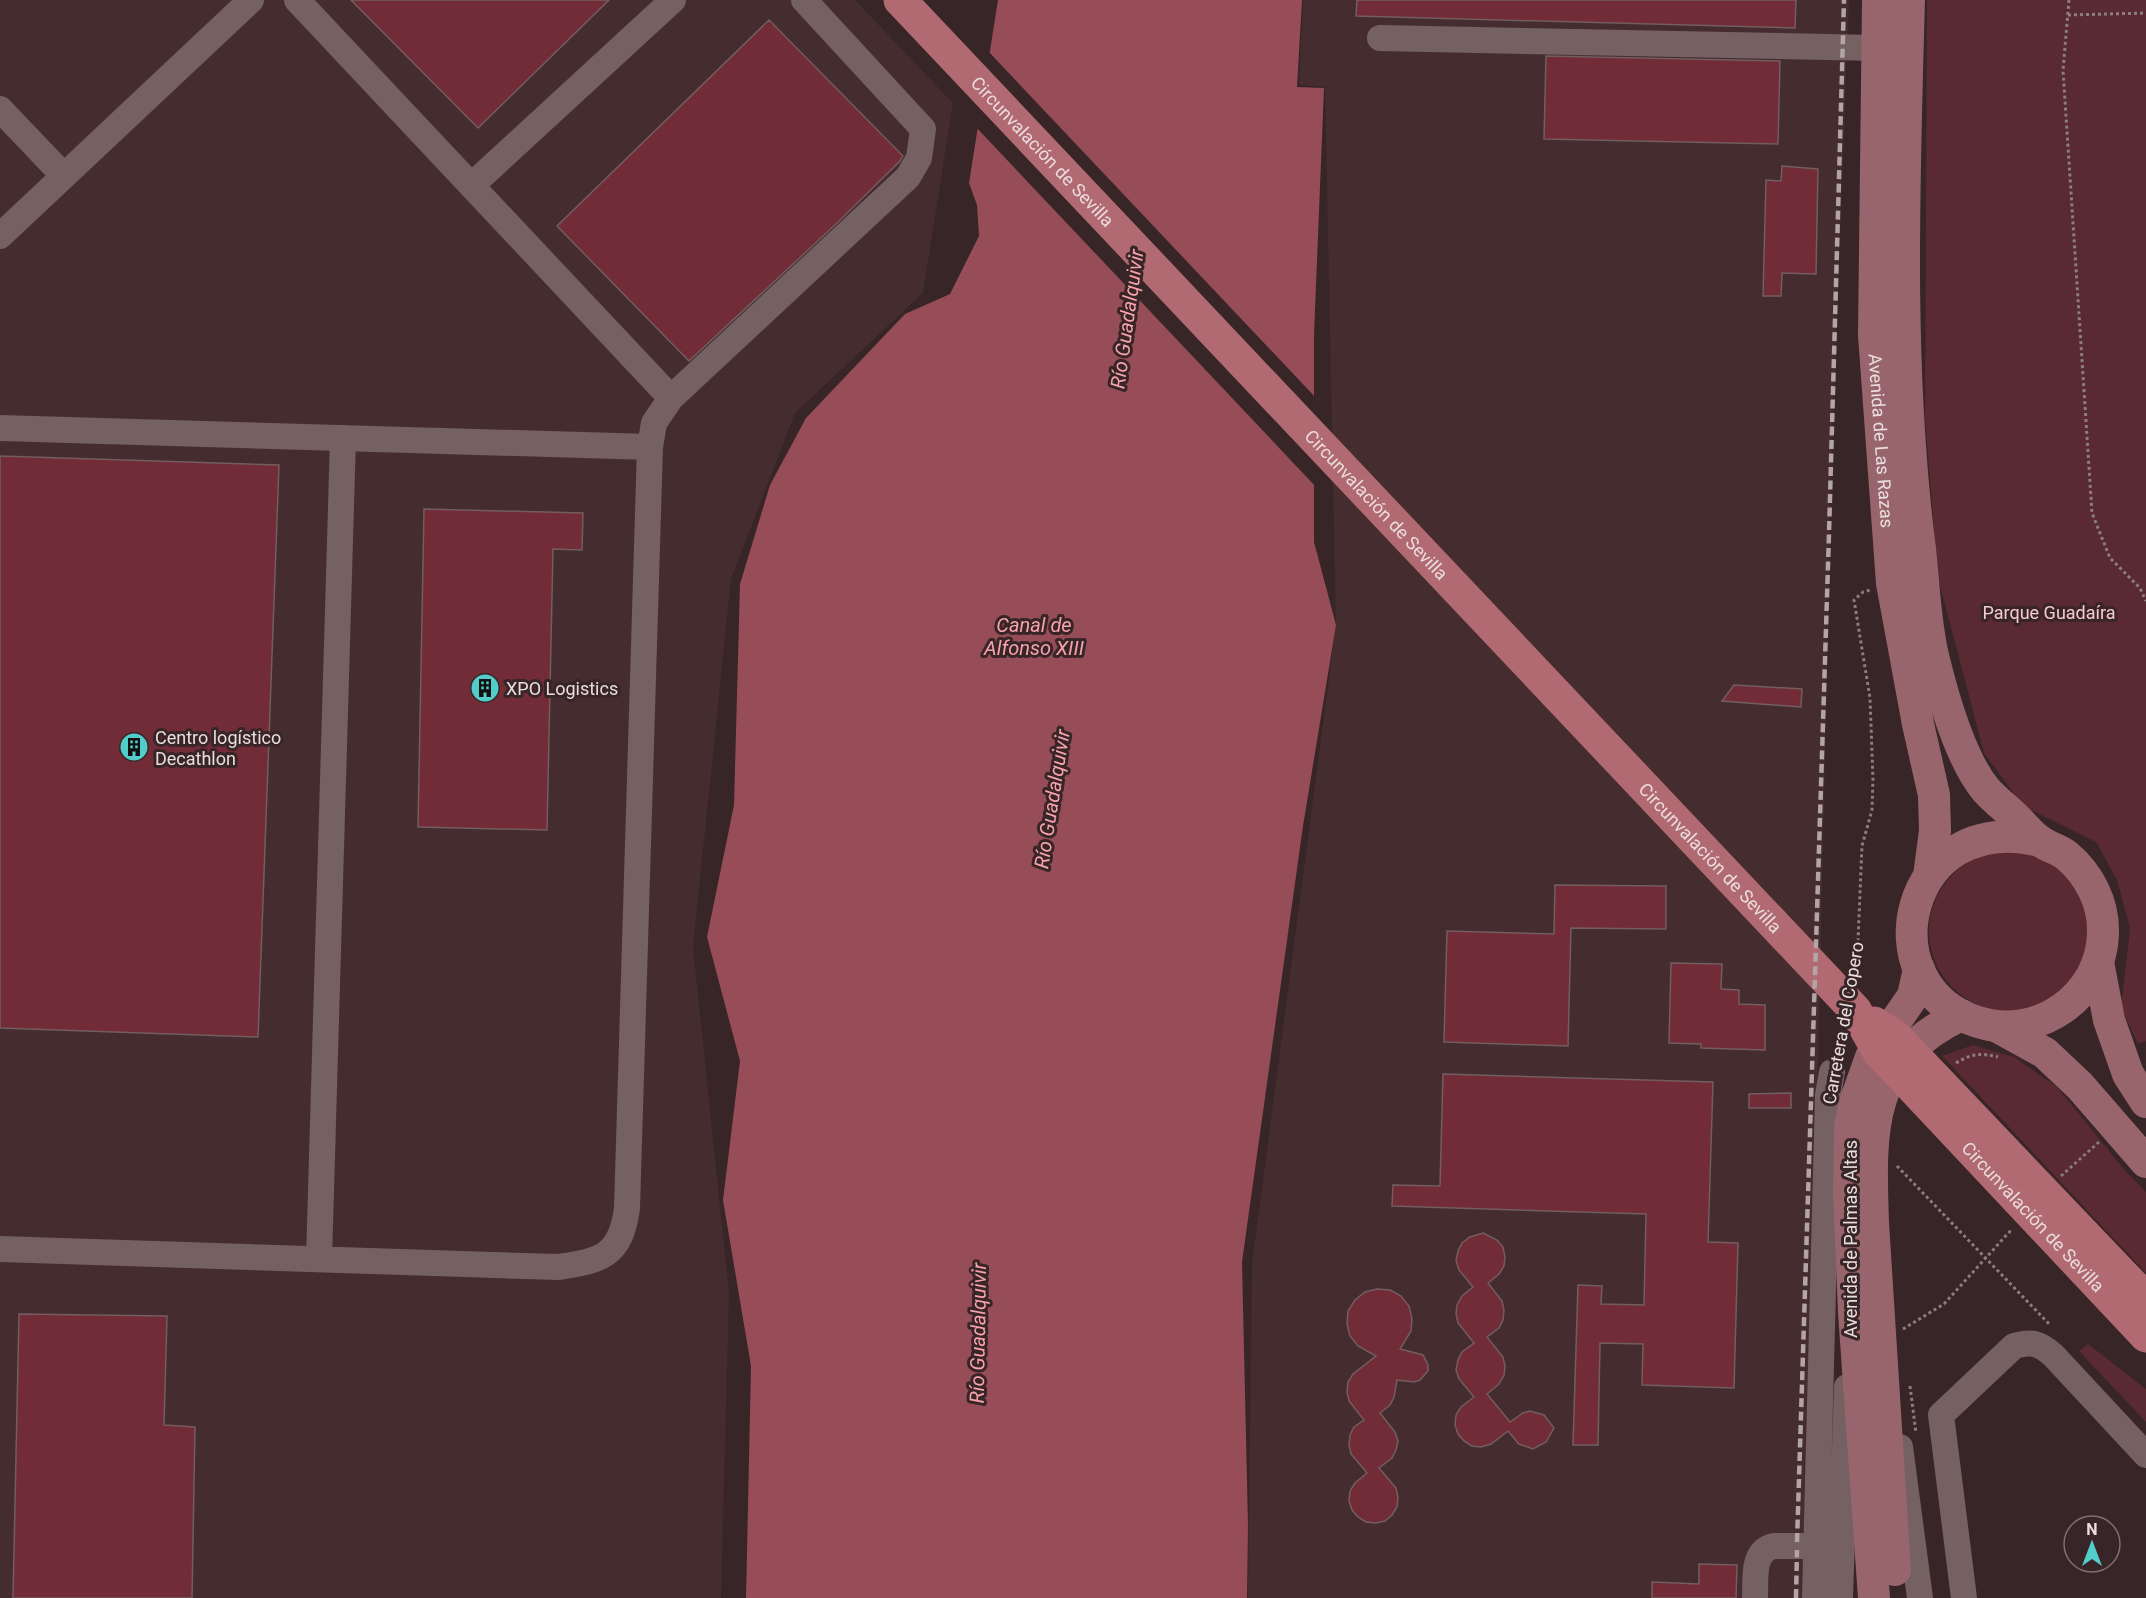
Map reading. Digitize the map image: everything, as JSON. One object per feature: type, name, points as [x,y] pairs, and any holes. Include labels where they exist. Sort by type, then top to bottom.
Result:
[{"type":"highway","name":"Circunvalación de Sevilla","points":[[900,0],[2146,1336]]},
{"type":"highway","name":"Circunvalación de Sevilla","points":[[1850,1021],[1896,1037],[2146,1299]]},
{"type":"main road","name":"Avenida de Las Razas","points":[[1878,0],[1874,335],[1892,583],[1918,724],[1934,795],[1935,831],[1929,876]]},
{"type":"main road","name":"Avenida de Las Razas","points":[[1909,0],[1905,164],[1905,325],[1912,492],[1933,657],[1959,742],[1985,788],[2040,842]]},
{"type":"main road","points":[[1999,836],[2020,836],[2040,842],[2054,848],[2072,861],[2094,890],[2099,904],[2103,933],[2098,962],[2083,990],[2059,1012],[2029,1024],[1996,1026],[1978,1022],[1961,1015],[1936,995],[1919,969],[1914,954],[1912,921],[1918,897],[1929,876],[1943,860],[1960,848],[1979,840],[1999,836]]},
{"type":"main road","points":[[2098,962],[2109,1020],[2128,1074],[2146,1101]]},
{"type":"main road","name":"Avenida de Palmas Altas","points":[[1854,1312],[1849,1193],[1850,1128],[1855,1102],[1871,1058],[1912,996],[1919,969]]},
{"type":"main road","name":"Avenida de Palmas Altas","points":[[1877,1291],[1871,1171],[1873,1128],[1880,1098],[1894,1068],[1927,1034],[1961,1015]]},
{"type":"main road","points":[[1996,1026],[2045,1053],[2080,1086],[2146,1162]]},
{"type":"main road","points":[[1877,1291],[1896,1598]]},
{"type":"main road","points":[[1854,1312],[1874,1598]]},
{"type":"street","points":[[0,236],[251,0]]},
{"type":"street","points":[[297,0],[671,398]]},
{"type":"street","points":[[472,185],[673,0]]},
{"type":"street","points":[[0,1249],[558,1267],[589,1263],[611,1250],[624,1231],[627,1197],[651,447],[654,423],[671,398],[908,177],[920,158],[923,129],[804,0]]},
{"type":"street","points":[[829,0],[831,28]]},
{"type":"street","points":[[1380,38],[1876,48]]},
{"type":"street","points":[[0,108],[64,176]]},
{"type":"street","points":[[0,428],[651,447]]},
{"type":"street","points":[[319,1259],[343,438]]},
{"type":"street","name":"Carretera del Copero","points":[[1815,1598],[1828,1095],[1832,1072]]},
{"type":"street","name":"Avenida de Palmas Altas","points":[[1877,1291],[1920,1598]]},
{"type":"street","name":"Avenida de Palmas Altas","points":[[1840,1598],[1847,1396],[1854,1312]]},
{"type":"street","points":[[1964,1598],[1941,1415],[2014,1346],[2025,1343],[2040,1345],[2047,1350],[2146,1455]]},
{"type":"street","points":[[1946,1598],[1940,1545],[1954,1519]]},
{"type":"street","points":[[1755,1598],[1756,1564],[1762,1551],[1774,1546],[1816,1546]]},
{"type":"path","points":[[2069,0],[2064,70],[2092,513],[2110,558],[2140,588],[2146,601]]},
{"type":"path","points":[[2068,15],[2146,13]]},
{"type":"path","name":"Carretera del Copero","points":[[1853,976],[1858,941],[1862,846],[1872,810],[1873,780],[1870,698],[1854,600],[1863,592],[1892,583]]},
{"type":"path","name":"Carretera del Copero","points":[[1832,1072],[1850,1021]]},
{"type":"path","points":[[1965,1058],[1982,1053],[2002,1058]]},
{"type":"path","points":[[1892,1172],[1892,1160],[2058,1333]]},
{"type":"path","points":[[2056,1182],[2072,1165]]},
{"type":"path","points":[[1902,1318],[1903,1329],[1944,1304],[2017,1224]]},
{"type":"path","points":[[1910,1386],[1917,1443]]},
{"type":"shaded area","points":[[0,0],[855,0],[953,103],[923,293],[795,413],[731,579],[693,947],[729,1293],[721,1598],[0,1598]]},
{"type":"shaded area","points":[[1303,0],[1849,0],[1832,448],[1806,1598],[1248,1598],[1252,1264],[1336,625],[1325,87],[1299,85]]},
{"type":"green space","name":"Parque Guadaíra","points":[[1927,0],[2146,0],[2146,1041],[2138,1044],[2121,1008],[2130,928],[2117,880],[2096,842],[2023,806],[1984,753],[1938,578],[1925,418]]},
{"type":"green space","points":[[2009,851],[2025,852],[2040,857],[2054,864],[2066,874],[2076,886],[2083,900],[2088,915],[2088,947],[2083,962],[2076,976],[2066,988],[2054,998],[2040,1005],[2025,1010],[2009,1011],[1993,1010],[1978,1005],[1964,998],[1952,988],[1942,976],[1935,962],[1930,947],[1929,931],[1930,915],[1935,900],[1942,886],[1952,874],[1964,864],[1978,857],[1993,852]]},
{"type":"green space","points":[[1973,1045],[2014,1057],[2057,1087],[2123,1168],[2146,1192],[2146,1273],[1942,1056]]},
{"type":"green space","points":[[2088,1344],[2146,1389],[2146,1422],[2079,1351]]},
{"type":"water","name":"Canal de Alfonso XIII","points":[[998,0],[1302,0],[1297,87],[1324,88],[1314,335],[1314,542],[1336,625],[1303,826],[1242,1262],[1248,1525],[1247,1598],[746,1598],[751,1366],[723,1200],[740,1061],[707,937],[734,805],[740,584],[770,485],[806,418],[905,314],[950,294],[979,236],[977,205],[969,183]]},
{"type":"pier","points":[[987,50],[1317,399],[1317,488],[975,126]]},
{"type":"building","points":[[351,0],[609,0],[478,128]]},
{"type":"building","points":[[1357,0],[1796,0],[1795,28],[1356,16]]},
{"type":"building","points":[[769,20],[903,156],[836,224],[689,361],[557,226]]},
{"type":"building","points":[[1546,56],[1780,61],[1778,144],[1544,139]]},
{"type":"building","points":[[1782,166],[1818,169],[1816,274],[1782,273],[1781,296],[1763,296],[1766,180],[1781,181]]},
{"type":"building","name":"Centro logístico Decathlon","points":[[0,456],[279,465],[258,1037],[0,1028]]},
{"type":"building","name":"XPO Logistics","points":[[424,509],[583,513],[582,550],[553,549],[547,830],[418,827]]},
{"type":"building","points":[[1734,685],[1802,689],[1801,707],[1722,701]]},
{"type":"building","points":[[1555,885],[1666,886],[1666,929],[1571,928],[1568,1046],[1444,1042],[1447,931],[1554,934]]},
{"type":"building","points":[[1671,963],[1722,964],[1721,989],[1739,990],[1739,1004],[1765,1005],[1765,1050],[1701,1048],[1701,1044],[1669,1043]]},
{"type":"building","points":[[1443,1074],[1713,1082],[1708,1242],[1738,1243],[1734,1388],[1642,1385],[1643,1344],[1600,1343],[1598,1445],[1573,1445],[1578,1285],[1602,1286],[1601,1304],[1644,1305],[1646,1214],[1392,1206],[1393,1185],[1440,1186]]},
{"type":"building","points":[[1791,1093],[1791,1108],[1749,1108],[1749,1094]]},
{"type":"building","points":[[1483,1233],[1497,1240],[1503,1247],[1505,1257],[1504,1266],[1499,1274],[1488,1283],[1502,1301],[1503,1320],[1499,1328],[1487,1337],[1503,1357],[1504,1375],[1499,1384],[1487,1394],[1510,1422],[1530,1411],[1544,1415],[1554,1428],[1546,1442],[1533,1449],[1519,1444],[1508,1431],[1491,1444],[1481,1447],[1472,1446],[1458,1434],[1455,1425],[1456,1415],[1461,1407],[1474,1397],[1459,1379],[1456,1370],[1462,1352],[1474,1343],[1458,1323],[1456,1314],[1457,1305],[1462,1296],[1473,1287],[1459,1270],[1456,1261],[1462,1243],[1470,1237]]},
{"type":"building","points":[[1377,1289],[1390,1290],[1401,1296],[1409,1306],[1412,1319],[1411,1331],[1400,1349],[1423,1355],[1428,1371],[1420,1380],[1414,1382],[1397,1380],[1390,1405],[1380,1413],[1395,1432],[1398,1441],[1392,1458],[1379,1468],[1396,1488],[1398,1497],[1397,1507],[1392,1515],[1385,1521],[1376,1523],[1366,1522],[1358,1517],[1349,1501],[1350,1491],[1355,1483],[1367,1473],[1351,1454],[1350,1435],[1354,1427],[1364,1420],[1349,1401],[1347,1392],[1348,1382],[1353,1374],[1376,1356],[1358,1346],[1350,1336],[1347,1324],[1348,1311],[1355,1300],[1365,1292]]},
{"type":"building","points":[[19,1314],[167,1316],[164,1425],[195,1427],[192,1598],[13,1598]]},
{"type":"building","points":[[1699,1564],[1737,1565],[1736,1598],[1652,1598],[1652,1582],[1699,1584]]},
{"type":"railway","points":[[1797,1542],[1844,0]]},
{"type":"railway","points":[[1796,1598],[1797,1550]]},
{"type":"place","name":"XPO Logistics","points":[[485,688]]},
{"type":"place","name":"Centro logístico Decathlon","points":[[134,747]]},
{"type":"water label","name":"Río Guadalquivir","points":[[1127,319]]},
{"type":"water label","name":"Río Guadalquivir","points":[[1052,799]]},
{"type":"water label","name":"Río Guadalquivir","points":[[978,1333]]}]
